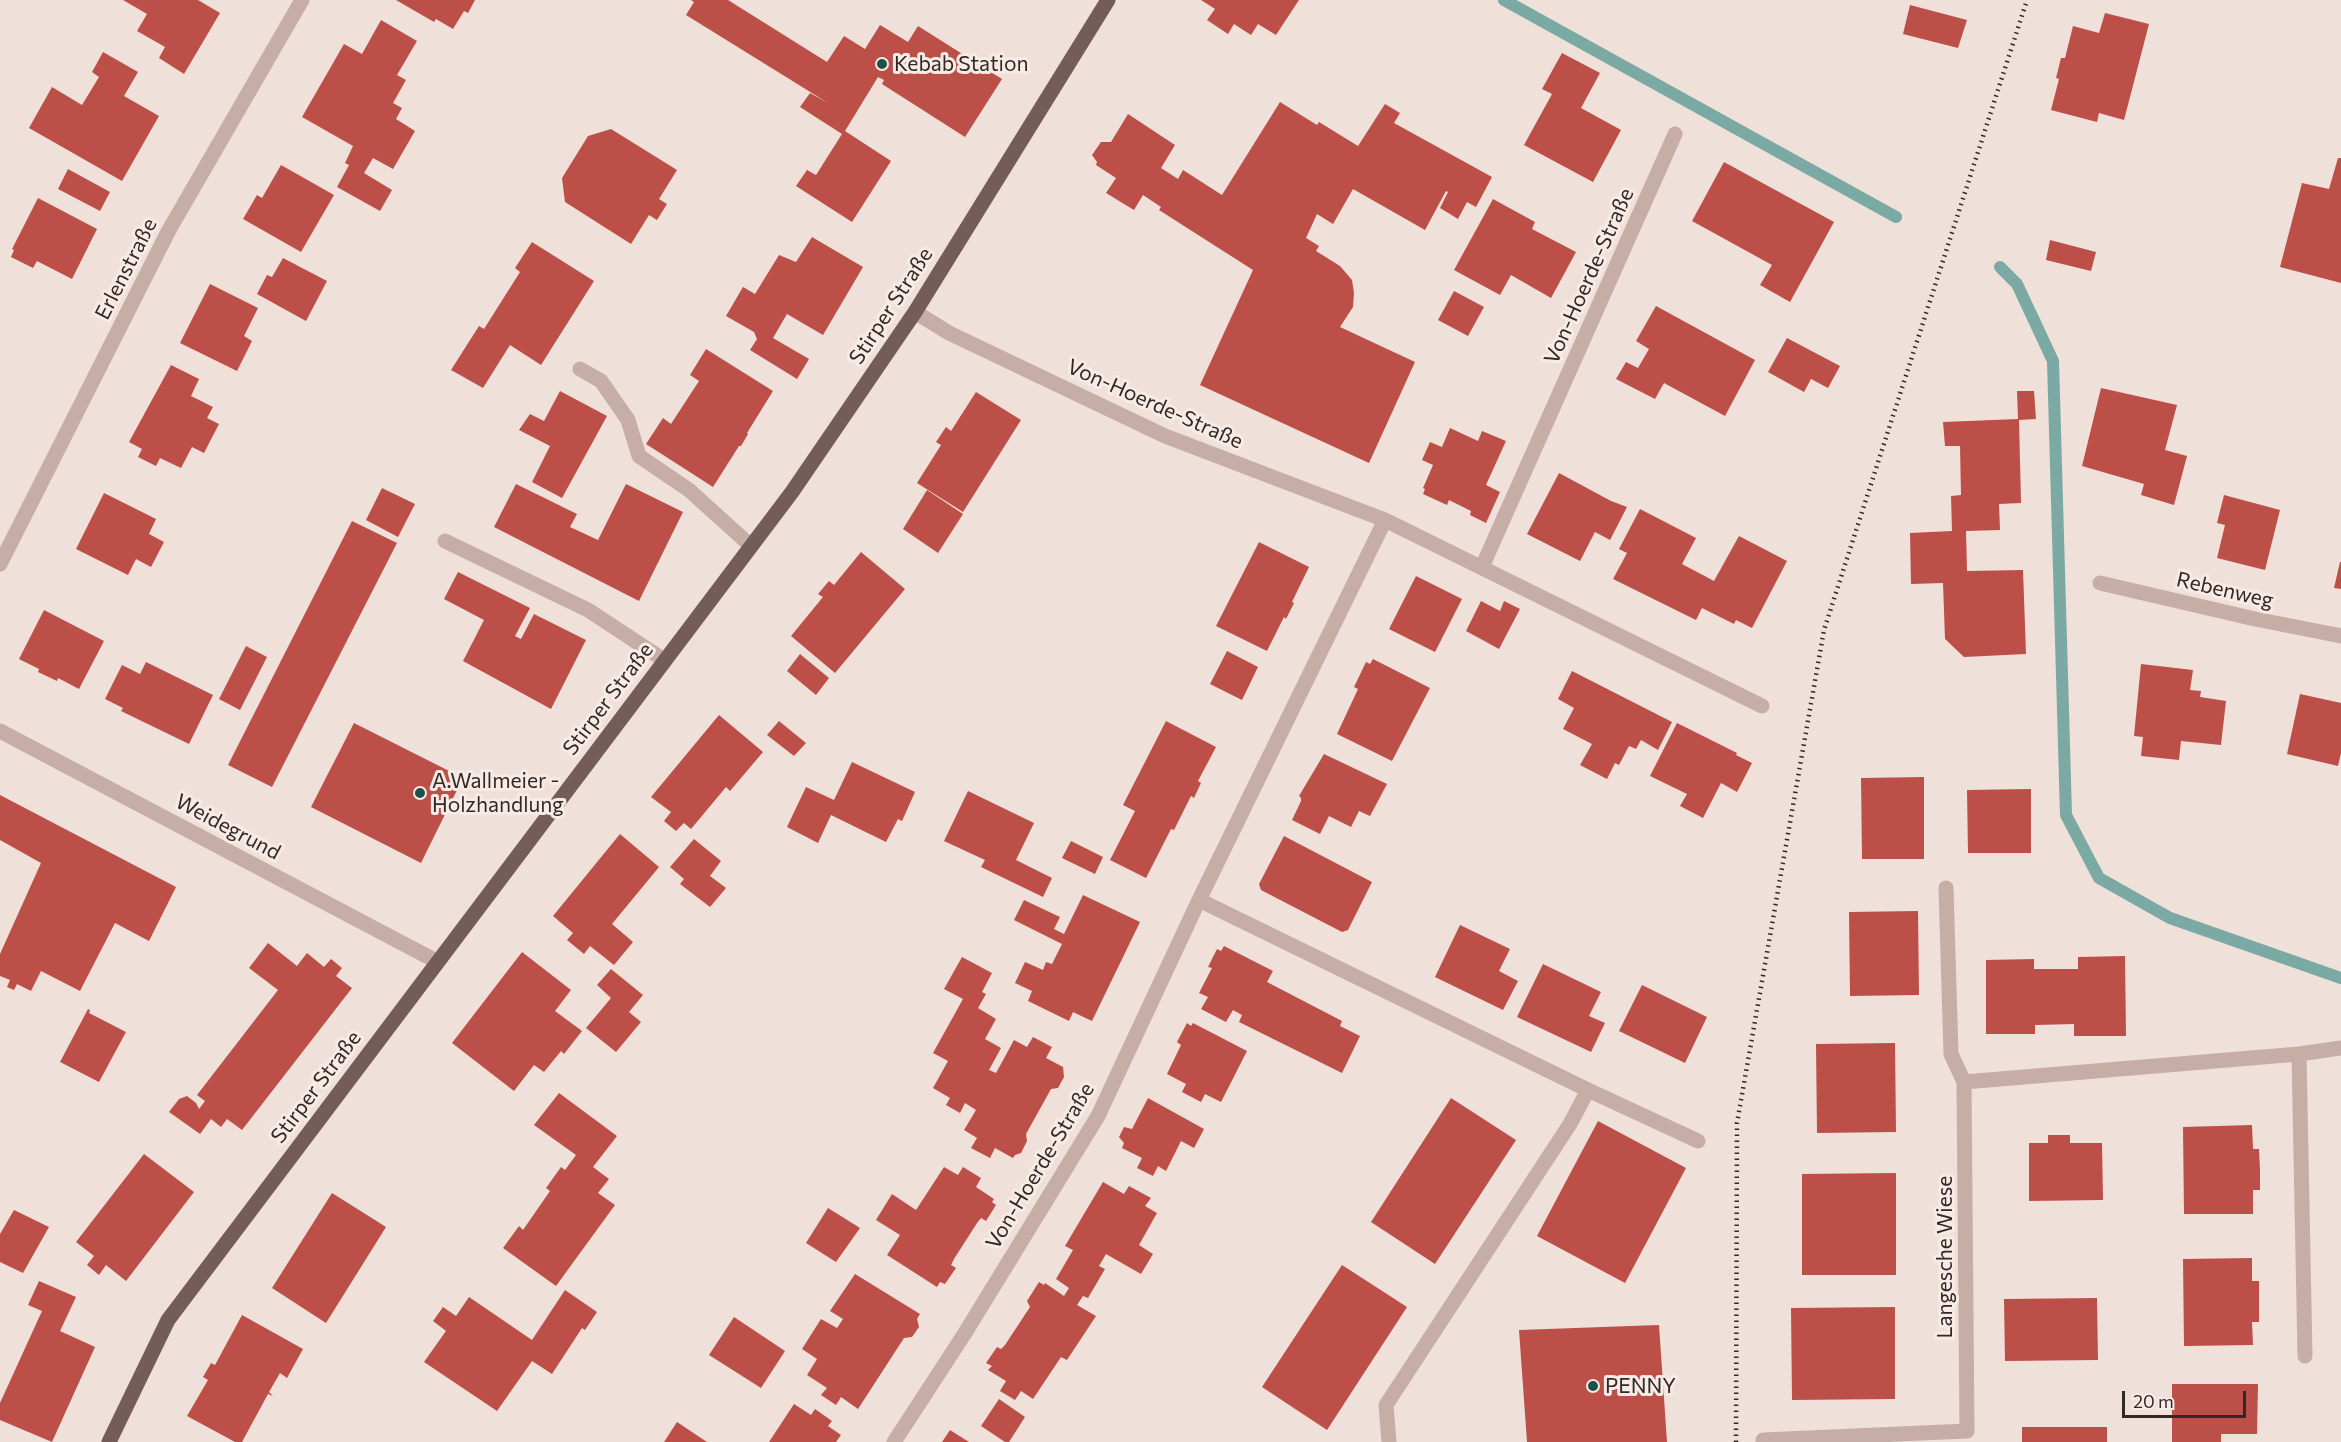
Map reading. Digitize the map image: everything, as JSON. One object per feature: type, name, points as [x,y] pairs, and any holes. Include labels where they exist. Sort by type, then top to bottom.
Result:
[{"type":"main road","name":"Stirper Straße","points":[[109,1442],[168,1320],[436,961],[792,492],[915,312],[1108,0]]},
{"type":"street","name":"Erlenstraße","points":[[0,564],[170,230],[302,0]]},
{"type":"street","name":"Von-Hoerde-Straße","points":[[1482,567],[1676,134]]},
{"type":"street","name":"Von-Hoerde-Straße","points":[[915,312],[949,333],[1165,436],[1385,520],[1762,706]]},
{"type":"street","points":[[580,369],[601,381],[628,420],[639,456],[689,490],[751,546]]},
{"type":"street","name":"Von-Hoerde-Straße","points":[[894,1442],[1098,1116],[1199,900],[1385,520]]},
{"type":"street","points":[[445,541],[588,610],[664,660]]},
{"type":"street","name":"Rebenweg","points":[[2100,583],[2341,636]]},
{"type":"street","name":"Weidegrund","points":[[0,731],[436,961]]},
{"type":"street","name":"Langesche Wiese","points":[[1763,1440],[1967,1431],[1964,1082],[1951,1054],[1946,888]]},
{"type":"street","points":[[1199,900],[1588,1090],[1698,1141]]},
{"type":"street","points":[[1964,1082],[2299,1054],[2341,1048]]},
{"type":"street","points":[[2299,1054],[2305,1356]]},
{"type":"street","points":[[1389,1442],[1386,1405],[1570,1124],[1588,1090]]},
{"type":"building","points":[[123,0],[198,0],[220,13],[184,74],[159,58],[165,47],[137,31],[147,14]]},
{"type":"building","points":[[396,0],[475,0],[468,13],[464,11],[453,29],[436,19],[434,22]]},
{"type":"building","points":[[691,0],[728,0],[827,62],[844,36],[865,49],[880,25],[908,42],[918,26],[1002,79],[965,137],[882,84],[884,80],[878,77],[845,131],[891,161],[852,222],[796,186],[807,170],[816,175],[842,134],[800,107],[810,93],[828,103],[686,15],[694,2]]},
{"type":"building","points":[[1201,0],[1299,0],[1276,35],[1258,24],[1251,35],[1234,24],[1228,34],[1207,20],[1215,9]]},
{"type":"building","points":[[1910,5],[1967,20],[1958,48],[1903,34]]},
{"type":"building","points":[[2105,13],[2149,24],[2124,120],[2099,113],[2097,122],[2051,110],[2059,79],[2056,78],[2061,58],[2065,58],[2073,26],[2099,33]]},
{"type":"building","points":[[381,20],[417,41],[397,75],[406,80],[393,103],[402,108],[396,119],[415,131],[393,169],[373,158],[364,173],[392,190],[380,211],[337,187],[349,165],[345,163],[353,146],[302,117],[344,44],[362,54]]},
{"type":"building","points":[[103,52],[138,72],[124,96],[159,116],[122,181],[29,128],[52,87],[82,105],[99,77],[92,72]]},
{"type":"building","points":[[1562,53],[1600,73],[1581,108],[1621,130],[1593,182],[1524,145],[1552,94],[1542,89]]},
{"type":"building","points":[[1280,102],[1317,125],[1319,122],[1358,146],[1385,104],[1400,113],[1394,123],[1492,177],[1476,207],[1467,202],[1458,219],[1440,208],[1448,192],[1446,191],[1425,230],[1353,189],[1333,224],[1317,214],[1306,238],[1319,246],[1316,251],[1340,266],[1352,280],[1353,307],[1340,327],[1415,362],[1369,463],[1200,385],[1253,270],[1159,210],[1161,207],[1143,195],[1134,210],[1106,193],[1116,178],[1096,165],[1097,162],[1092,155],[1101,142],[1111,142],[1128,114],[1175,145],[1161,168],[1178,179],[1183,170],[1222,195]]},
{"type":"building","points":[[611,129],[677,170],[659,199],[667,204],[657,220],[649,215],[631,244],[565,202],[562,178],[588,136]]},
{"type":"building","points":[[2338,158],[2341,158],[2341,283],[2280,267],[2302,183],[2329,189]]},
{"type":"building","points":[[1724,162],[1834,222],[1790,302],[1760,285],[1772,265],[1692,221]]},
{"type":"building","points":[[281,165],[334,195],[301,252],[243,219],[257,195],[262,198]]},
{"type":"building","points":[[68,169],[110,192],[100,211],[58,189]]},
{"type":"building","points":[[38,198],[97,229],[72,279],[37,261],[33,268],[11,257],[14,250],[12,249]]},
{"type":"building","points":[[1493,199],[1535,222],[1532,229],[1576,252],[1551,298],[1511,275],[1500,295],[1454,270]]},
{"type":"building","points":[[812,237],[863,267],[823,335],[787,314],[773,338],[809,359],[797,379],[750,350],[757,339],[754,332],[726,316],[743,287],[755,294],[779,255],[796,262]]},
{"type":"building","points":[[2050,240],[2096,252],[2091,271],[2046,260]]},
{"type":"building","points":[[532,242],[594,281],[541,365],[510,345],[483,388],[451,370],[479,326],[484,329],[520,272],[515,268]]},
{"type":"building","points":[[283,258],[327,281],[306,321],[257,294],[267,275],[272,277]]},
{"type":"building","points":[[210,284],[258,308],[244,336],[252,341],[237,371],[180,343]]},
{"type":"building","points":[[1454,291],[1484,307],[1468,336],[1438,320]]},
{"type":"building","points":[[1656,306],[1755,360],[1725,416],[1664,383],[1655,399],[1616,379],[1626,362],[1638,368],[1649,349],[1636,341]]},
{"type":"building","points":[[1787,338],[1840,366],[1828,388],[1811,379],[1804,392],[1768,372]]},
{"type":"building","points":[[706,349],[773,391],[741,446],[713,487],[646,444],[663,418],[671,424],[699,381],[690,375]]},
{"type":"building","points":[[171,365],[199,379],[191,396],[213,407],[207,418],[219,424],[204,453],[192,447],[181,468],[160,458],[156,466],[138,457],[142,449],[129,442]]},
{"type":"building","points":[[2101,388],[2177,405],[2165,450],[2187,456],[2174,505],[2141,495],[2144,484],[2082,466]]},
{"type":"building","points":[[560,391],[607,416],[562,498],[532,482],[550,446],[519,430],[530,414],[544,421]]},
{"type":"building","points":[[2017,391],[2034,391],[2036,419],[2019,420],[2021,503],[1999,504],[2000,530],[1966,531],[1967,571],[2023,570],[2026,654],[1964,657],[1945,639],[1943,583],[1911,584],[1910,533],[1952,531],[1951,496],[1961,495],[1960,446],[1945,446],[1943,422],[2018,419]]},
{"type":"building","points":[[976,392],[1021,420],[963,512],[917,483],[941,445],[936,442],[946,427],[951,431]]},
{"type":"building","points":[[1450,428],[1478,441],[1482,431],[1506,441],[1486,485],[1500,492],[1486,523],[1470,515],[1471,511],[1449,500],[1447,505],[1423,494],[1425,489],[1423,488],[1433,465],[1422,460],[1430,442],[1442,447]]},
{"type":"building","points":[[1559,473],[1627,507],[1610,540],[1595,532],[1580,561],[1527,534]]},
{"type":"building","points":[[516,484],[577,514],[570,527],[598,540],[626,484],[683,512],[639,601],[494,527]]},
{"type":"building","points":[[382,488],[415,504],[398,537],[366,520]]},
{"type":"building","points":[[927,490],[963,514],[938,553],[903,529]]},
{"type":"building","points":[[104,493],[156,519],[149,534],[164,542],[151,567],[136,559],[128,575],[76,549]]},
{"type":"building","points":[[2224,495],[2280,510],[2265,570],[2217,558],[2225,525],[2217,523]]},
{"type":"building","points":[[1640,509],[1696,538],[1682,564],[1714,581],[1739,536],[1787,561],[1752,628],[1736,620],[1734,624],[1702,608],[1696,620],[1613,579],[1627,553],[1619,549]]},
{"type":"building","points":[[352,521],[397,543],[272,787],[228,765]]},
{"type":"building","points":[[1259,542],[1309,567],[1286,619],[1284,617],[1267,651],[1216,626]]},
{"type":"building","points":[[861,552],[905,589],[835,673],[791,636],[823,597],[818,594],[829,581],[834,585]]},
{"type":"building","points":[[2341,562],[2341,589],[2334,588]]},
{"type":"building","points":[[458,572],[530,608],[515,636],[521,639],[534,614],[586,640],[551,709],[463,661],[484,620],[444,599]]},
{"type":"building","points":[[1416,576],[1462,599],[1435,652],[1389,629]]},
{"type":"building","points":[[1481,601],[1500,611],[1504,601],[1520,609],[1499,649],[1466,631]]},
{"type":"building","points":[[44,610],[104,641],[79,689],[58,678],[57,681],[38,672],[39,669],[19,659]]},
{"type":"building","points":[[246,646],[267,657],[240,710],[219,699]]},
{"type":"building","points":[[1227,651],[1258,667],[1242,700],[1210,684]]},
{"type":"building","points":[[800,654],[829,678],[816,695],[787,671]]},
{"type":"building","points":[[1373,659],[1430,688],[1392,761],[1337,734],[1358,689],[1354,687],[1366,662],[1370,664]]},
{"type":"building","points":[[146,662],[213,695],[189,744],[121,711],[123,708],[105,699],[122,665],[140,674]]},
{"type":"building","points":[[2141,664],[2193,670],[2190,690],[2201,691],[2200,697],[2226,701],[2221,745],[2181,741],[2179,760],[2141,756],[2143,737],[2134,736]]},
{"type":"building","points":[[1572,671],[1672,722],[1658,750],[1641,740],[1636,749],[1629,746],[1619,765],[1615,763],[1607,779],[1580,765],[1592,744],[1563,729],[1574,708],[1558,699]]},
{"type":"building","points":[[2300,694],[2341,703],[2341,753],[2338,766],[2287,754]]},
{"type":"building","points":[[719,715],[763,752],[730,791],[726,787],[691,829],[684,823],[676,831],[664,821],[671,812],[651,797]]},
{"type":"building","points":[[779,721],[806,743],[794,756],[767,735]]},
{"type":"building","points":[[1166,721],[1216,747],[1198,781],[1201,783],[1194,798],[1191,796],[1174,830],[1171,829],[1146,878],[1110,860],[1135,811],[1123,805]]},
{"type":"building","points":[[354,723],[463,778],[421,863],[311,807]]},
{"type":"building","points":[[1677,723],[1752,763],[1737,792],[1721,783],[1703,818],[1680,806],[1687,794],[1650,776]]},
{"type":"building","points":[[1324,754],[1387,784],[1370,816],[1359,811],[1351,827],[1329,816],[1320,834],[1292,820],[1301,801],[1299,796]]},
{"type":"building","points":[[852,762],[915,792],[902,821],[898,819],[886,842],[831,815],[818,843],[787,827],[806,787],[834,800]]},
{"type":"building","points":[[1924,777],[1924,859],[1862,859],[1861,778]]},
{"type":"building","points":[[2031,789],[2031,853],[1968,853],[1967,790]]},
{"type":"building","points":[[968,791],[1034,823],[1016,860],[1052,878],[1043,897],[981,867],[985,860],[944,841]]},
{"type":"building","points":[[0,795],[176,887],[149,941],[115,923],[80,991],[41,971],[31,991],[17,984],[14,990],[7,987],[10,980],[0,976],[0,954],[41,863],[0,840]]},
{"type":"building","points":[[620,834],[659,867],[612,924],[633,942],[614,965],[590,946],[584,954],[567,940],[573,933],[553,916]]},
{"type":"building","points":[[1284,836],[1372,882],[1348,930],[1342,932],[1261,890],[1259,884]]},
{"type":"building","points":[[694,839],[721,861],[710,876],[726,888],[710,907],[680,884],[684,879],[670,867]]},
{"type":"building","points":[[1071,841],[1103,857],[1095,874],[1062,858]]},
{"type":"building","points":[[1083,895],[1140,922],[1092,1021],[1073,1012],[1069,1021],[1028,1001],[1032,991],[1015,983],[1025,962],[1043,970],[1046,962],[1052,964],[1062,944],[1014,920],[1024,900],[1060,917],[1054,929],[1064,934]]},
{"type":"building","points":[[1918,911],[1919,995],[1850,996],[1849,912]]},
{"type":"building","points":[[1460,925],[1510,949],[1499,971],[1518,981],[1503,1010],[1435,977]]},
{"type":"building","points":[[268,943],[297,966],[307,953],[324,967],[331,959],[342,968],[336,976],[352,988],[242,1130],[227,1119],[221,1127],[211,1119],[200,1134],[169,1112],[179,1099],[187,1096],[196,1103],[199,1109],[205,1101],[197,1095],[278,990],[249,968]]},
{"type":"building","points":[[1224,946],[1273,971],[1267,982],[1342,1021],[1340,1026],[1360,1036],[1342,1073],[1239,1022],[1242,1015],[1233,1010],[1226,1022],[1201,1009],[1208,997],[1199,993],[1212,968],[1208,967],[1217,949],[1221,951]]},
{"type":"building","points":[[522,952],[571,990],[555,1011],[582,1031],[564,1054],[561,1051],[544,1072],[534,1065],[514,1091],[452,1043]]},
{"type":"building","points":[[2125,956],[2126,1036],[2074,1036],[2074,1024],[2035,1025],[2035,1034],[1986,1034],[1986,960],[2034,959],[2034,969],[2078,969],[2078,957]]},
{"type":"building","points":[[962,957],[992,973],[982,992],[986,994],[978,1008],[996,1019],[985,1039],[1001,1048],[989,1070],[996,1073],[1014,1040],[1027,1047],[1033,1037],[1052,1047],[1046,1058],[1063,1067],[1064,1077],[1058,1088],[1051,1089],[1026,1134],[1027,1141],[1021,1153],[1013,1158],[995,1148],[990,1158],[971,1148],[977,1138],[964,1130],[976,1110],[965,1103],[960,1113],[946,1105],[950,1098],[933,1088],[948,1061],[933,1053],[963,999],[944,989]]},
{"type":"building","points":[[1543,964],[1601,992],[1589,1016],[1605,1023],[1591,1052],[1517,1017]]},
{"type":"building","points":[[611,969],[643,995],[629,1012],[641,1022],[616,1052],[586,1028],[611,998],[597,985]]},
{"type":"building","points":[[1642,985],[1707,1017],[1685,1063],[1619,1031]]},
{"type":"building","points":[[88,1009],[89,1013],[126,1032],[99,1082],[60,1062]]},
{"type":"building","points":[[1187,1023],[1191,1026],[1193,1023],[1247,1051],[1221,1102],[1205,1094],[1201,1102],[1182,1092],[1186,1084],[1167,1074],[1181,1045],[1177,1042]]},
{"type":"building","points":[[1895,1043],[1896,1132],[1817,1133],[1816,1044]]},
{"type":"building","points":[[559,1093],[617,1136],[593,1167],[609,1179],[598,1193],[615,1205],[556,1286],[503,1248],[519,1226],[523,1230],[550,1191],[546,1188],[561,1167],[565,1170],[576,1155],[534,1125]]},
{"type":"building","points":[[1148,1098],[1204,1129],[1194,1148],[1181,1141],[1166,1171],[1158,1166],[1153,1176],[1137,1168],[1142,1158],[1122,1148],[1124,1143],[1119,1137],[1124,1127],[1132,1129]]},
{"type":"building","points":[[1451,1098],[1516,1140],[1435,1264],[1371,1222]]},
{"type":"building","points":[[1598,1121],[1686,1168],[1625,1283],[1537,1236]]},
{"type":"building","points":[[2252,1125],[2253,1149],[2259,1149],[2260,1170],[2260,1190],[2253,1190],[2253,1214],[2184,1214],[2183,1127]]},
{"type":"building","points":[[2048,1135],[2070,1135],[2070,1143],[2102,1143],[2103,1200],[2029,1201],[2029,1143],[2048,1143]]},
{"type":"building","points":[[144,1154],[194,1192],[126,1281],[106,1265],[99,1275],[87,1265],[94,1256],[76,1242]]},
{"type":"building","points":[[944,1167],[958,1175],[963,1167],[981,1178],[976,1187],[994,1199],[992,1202],[996,1205],[986,1221],[981,1218],[977,1223],[951,1265],[956,1268],[945,1284],[940,1282],[937,1287],[887,1255],[900,1235],[876,1220],[892,1194],[916,1210]]},
{"type":"building","points":[[1896,1173],[1896,1275],[1802,1275],[1802,1174]]},
{"type":"building","points":[[1103,1182],[1124,1194],[1129,1186],[1151,1198],[1145,1206],[1157,1213],[1139,1245],[1153,1254],[1141,1274],[1106,1254],[1099,1266],[1105,1269],[1088,1298],[1083,1296],[1077,1305],[1096,1316],[1067,1360],[1061,1357],[1033,1399],[1021,1391],[1015,1400],[1000,1391],[1006,1381],[988,1370],[992,1366],[986,1363],[997,1347],[1001,1349],[1005,1345],[1030,1307],[1027,1301],[1039,1282],[1044,1285],[1045,1283],[1064,1296],[1069,1288],[1056,1279],[1073,1250],[1065,1246]]},
{"type":"building","points":[[332,1193],[386,1227],[326,1323],[272,1288]]},
{"type":"building","points":[[828,1208],[860,1228],[836,1262],[806,1243]]},
{"type":"building","points":[[14,1210],[49,1227],[23,1273],[0,1262],[0,1234]]},
{"type":"building","points":[[2252,1258],[2252,1281],[2259,1281],[2259,1322],[2252,1322],[2253,1345],[2184,1346],[2183,1259]]},
{"type":"building","points":[[1342,1265],[1407,1307],[1327,1430],[1262,1387]]},
{"type":"building","points":[[855,1274],[920,1314],[917,1319],[919,1327],[912,1337],[904,1338],[858,1409],[841,1397],[836,1405],[821,1395],[827,1388],[807,1375],[817,1359],[802,1349],[821,1319],[837,1328],[843,1319],[830,1311]]},
{"type":"building","points":[[39,1281],[76,1297],[60,1331],[95,1347],[52,1442],[0,1420],[0,1403],[42,1311],[28,1305]]},
{"type":"building","points":[[565,1290],[597,1312],[585,1330],[582,1328],[552,1374],[532,1361],[497,1411],[424,1362],[446,1331],[433,1321],[443,1307],[456,1316],[469,1297],[532,1340]]},
{"type":"building","points":[[2097,1298],[2098,1360],[2005,1361],[2004,1299]]},
{"type":"building","points":[[1895,1307],[1895,1399],[1792,1400],[1791,1308]]},
{"type":"building","points":[[242,1315],[303,1349],[287,1378],[280,1373],[269,1392],[273,1396],[268,1394],[242,1442],[235,1442],[187,1416],[208,1380],[203,1377],[211,1363],[215,1365]]},
{"type":"building","points":[[734,1317],[785,1351],[761,1388],[709,1355]]},
{"type":"building","name":"PENNY","points":[[1659,1325],[1667,1442],[1527,1442],[1519,1330]]},
{"type":"building","points":[[2172,1384],[2258,1384],[2257,1434],[2221,1434],[2221,1442],[2172,1442]]},
{"type":"building","points":[[999,1399],[1025,1417],[1009,1442],[1005,1442],[981,1426]]},
{"type":"building","points":[[794,1404],[811,1415],[815,1409],[832,1421],[828,1426],[841,1435],[836,1442],[769,1442]]},
{"type":"building","points":[[677,1422],[707,1442],[664,1442]]},
{"type":"building","points":[[2022,1427],[2107,1427],[2107,1442],[2022,1442]]},
{"type":"building","points":[[950,1430],[969,1442],[942,1442]]},
{"type":"waterway","points":[[1504,0],[1896,217]]},
{"type":"waterway","points":[[2000,267],[2017,284],[2053,361],[2066,815],[2099,878],[2170,918],[2341,978]]},
{"type":"railway","points":[[1736,1442],[1737,1123],[1824,630],[2027,0]]},
{"type":"place","name":"Kebab Station","points":[[882,64]]},
{"type":"place","name":"A.Wallmeier - Holzhandlung","points":[[420,793]]},
{"type":"place","name":"PENNY","points":[[1593,1386]]}]
